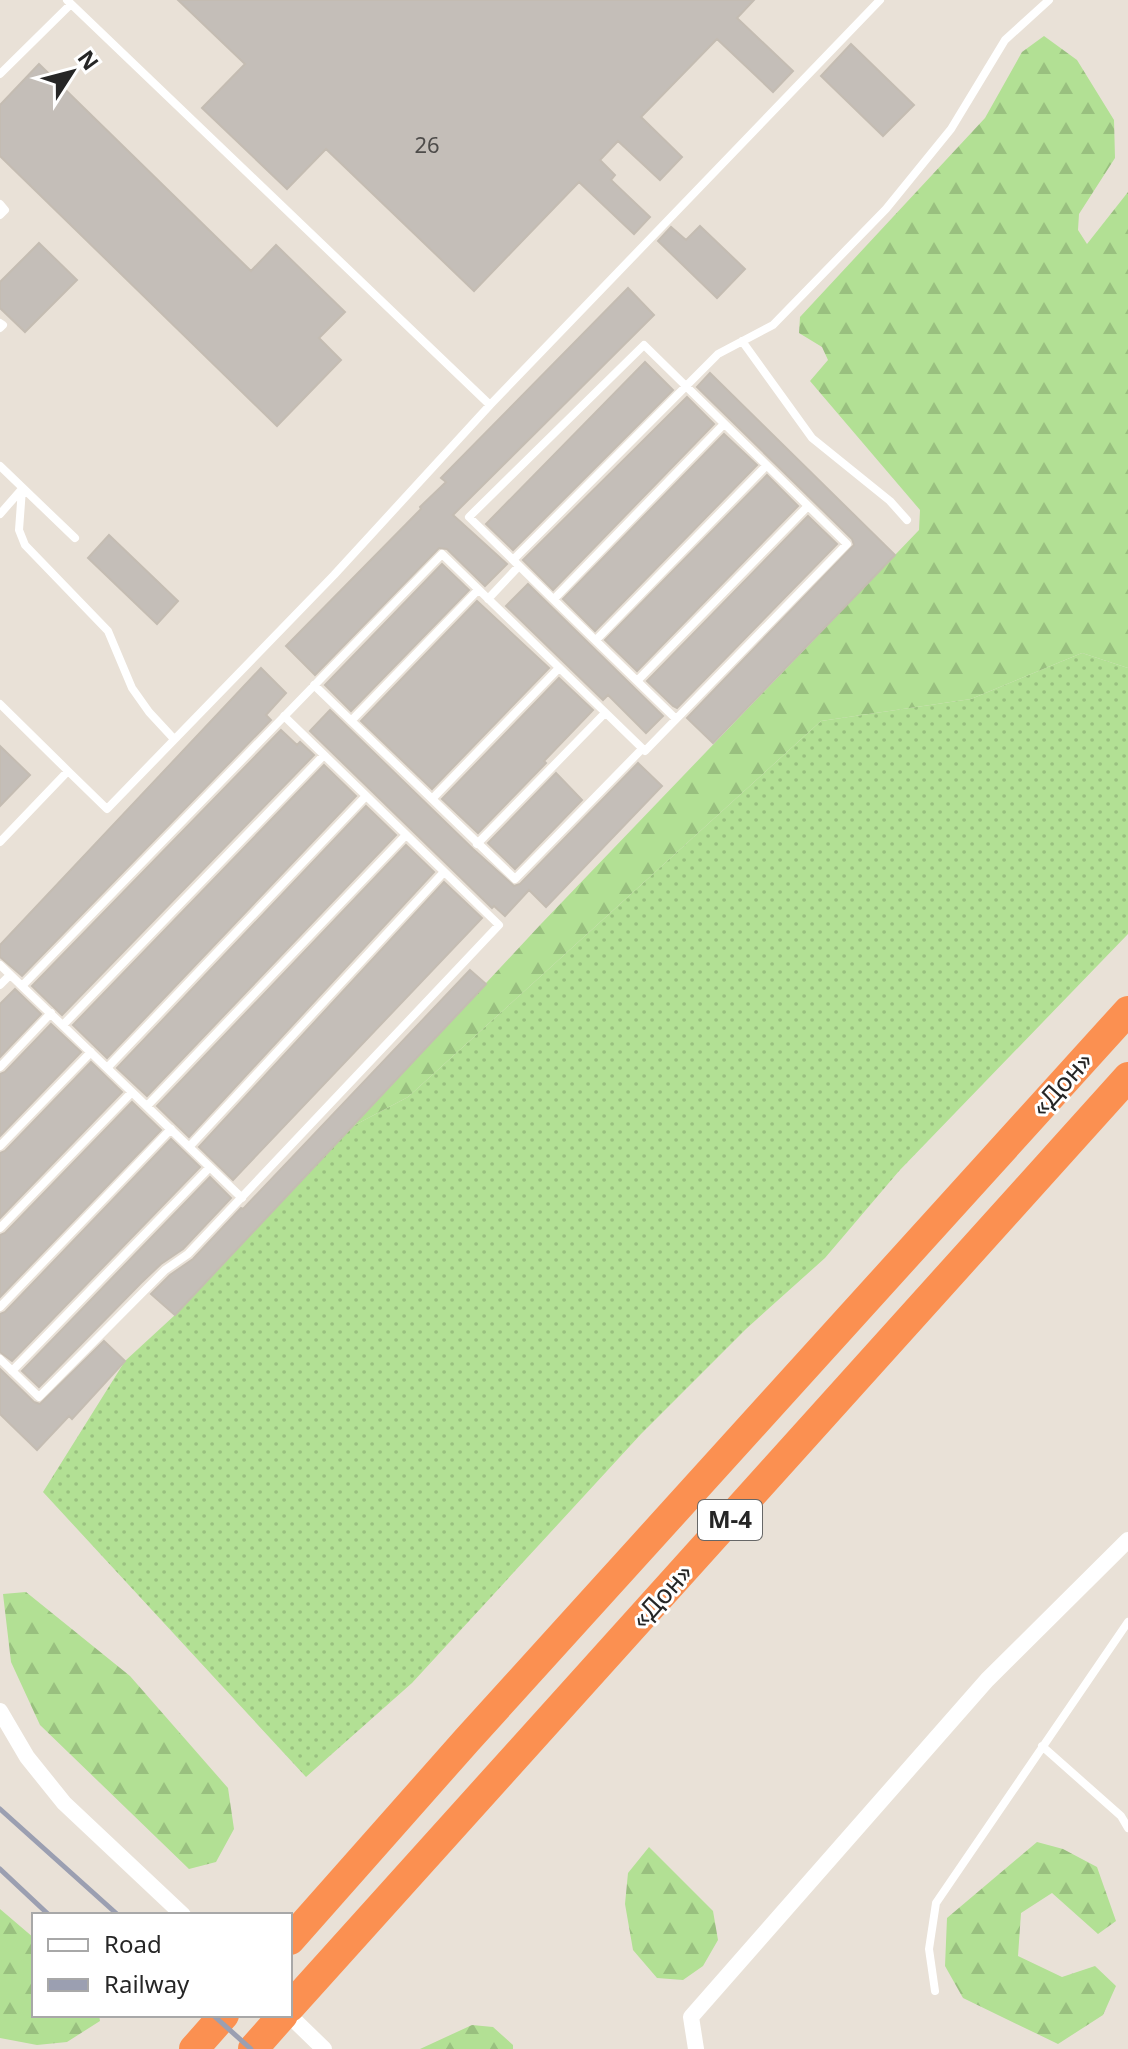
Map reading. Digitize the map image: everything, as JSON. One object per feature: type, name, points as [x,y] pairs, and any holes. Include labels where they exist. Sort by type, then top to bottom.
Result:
[{"type":"highway","name":"«Дон»","points":[[294,1936],[1128,1011]]},
{"type":"highway","name":"«Дон»","points":[[292,2005],[1128,1077]]},
{"type":"highway","points":[[194,2049],[222,2017]]},
{"type":"highway","points":[[253,2049],[284,2017]]},
{"type":"street","points":[[696,2049],[691,2017],[987,1680],[1128,1540]]},
{"type":"street","points":[[0,1711],[27,1757],[64,1803],[181,1913]]},
{"type":"street","points":[[288,2017],[324,2049]]},
{"type":"lane","points":[[0,704],[107,809],[334,575],[490,405],[880,0]]},
{"type":"lane","points":[[488,599],[516,563],[685,386],[718,354],[773,325],[886,209],[951,129],[1005,40],[1049,0]]},
{"type":"lane","points":[[0,74],[69,2],[490,405]]},
{"type":"lane","points":[[0,204],[5,210],[0,215]]},
{"type":"lane","points":[[742,341],[812,438],[890,501],[907,520]]},
{"type":"lane","points":[[22,986],[442,554],[645,751],[847,544],[644,345],[469,517],[676,719]]},
{"type":"lane","points":[[554,599],[724,424]]},
{"type":"lane","points":[[0,466],[75,538]]},
{"type":"lane","points":[[596,640],[766,466]]},
{"type":"lane","points":[[22,489],[19,530],[25,545],[108,631],[132,688],[174,739]]},
{"type":"lane","points":[[0,514],[22,489]]},
{"type":"lane","points":[[637,681],[808,506]]},
{"type":"lane","points":[[351,721],[478,590]]},
{"type":"lane","points":[[432,799],[559,668]]},
{"type":"lane","points":[[314,685],[515,879],[642,749]]},
{"type":"lane","points":[[477,844],[605,713]]},
{"type":"lane","points":[[0,1359],[39,1397],[165,1270],[188,1254],[499,925],[284,716]]},
{"type":"lane","points":[[63,1025],[324,755]]},
{"type":"lane","points":[[0,842],[68,771]]},
{"type":"lane","points":[[107,1068],[366,796]]},
{"type":"lane","points":[[147,1106],[406,835]]},
{"type":"lane","points":[[189,1147],[444,872]]},
{"type":"lane","points":[[0,965],[242,1198]]},
{"type":"lane","points":[[0,985],[10,975]]},
{"type":"lane","points":[[0,1067],[51,1013]]},
{"type":"lane","points":[[0,1146],[91,1052]]},
{"type":"lane","points":[[0,1228],[132,1092]]},
{"type":"lane","points":[[0,1307],[171,1129]]},
{"type":"lane","points":[[12,1371],[210,1167]]},
{"type":"lane","points":[[935,1991],[929,1949],[936,1903],[1128,1622]]},
{"type":"lane","points":[[1042,1746],[1125,1818],[1128,1828]]},
{"type":"green space","points":[[1044,36],[1077,60],[1114,120],[1115,158],[1079,214],[1078,230],[1087,244],[1128,192],[1128,668],[1082,653],[971,699],[821,721],[408,1097],[353,1126],[541,924],[919,530],[920,510],[810,381],[828,360],[822,347],[799,333],[800,317],[985,118],[1022,52]]},
{"type":"green space","points":[[1082,653],[1128,668],[1128,934],[899,1171],[825,1258],[746,1329],[641,1434],[412,1683],[306,1777],[43,1492],[125,1361],[175,1315],[353,1126],[408,1097],[821,721],[971,699]]},
{"type":"green space","points":[[26,1592],[130,1676],[228,1788],[234,1829],[216,1862],[189,1869],[40,1725],[11,1662],[3,1594]]},
{"type":"green space","points":[[1037,1842],[1063,1849],[1097,1867],[1116,1921],[1098,1934],[1052,1893],[1021,1913],[1018,1956],[1062,1977],[1095,1966],[1116,1986],[1103,2015],[1058,2044],[963,1998],[945,1966],[947,1918]]},
{"type":"green space","points":[[649,1847],[713,1911],[718,1940],[703,1966],[683,1980],[657,1978],[633,1950],[625,1904],[628,1873]]},
{"type":"green space","points":[[0,1909],[32,1936],[32,2017],[99,2017],[100,2021],[67,2042],[37,2045],[0,2038]]},
{"type":"green space","points":[[472,2025],[493,2027],[513,2045],[513,2049],[420,2049]]},
{"type":"building","points":[[178,0],[754,0],[737,18],[793,71],[773,92],[717,39],[641,117],[682,157],[660,180],[618,141],[600,160],[615,175],[611,180],[650,217],[634,234],[579,182],[474,291],[326,149],[287,189],[202,108],[245,64]]},
{"type":"building","points":[[851,44],[914,105],[883,136],[821,76]]},
{"type":"building","points":[[39,64],[251,271],[276,245],[345,312],[319,338],[341,360],[277,426],[0,156],[0,105]]},
{"type":"building","points":[[700,226],[745,269],[717,298],[658,241],[671,227],[686,240]]},
{"type":"building","points":[[39,243],[77,280],[25,332],[0,308],[0,282]]},
{"type":"building","points":[[628,288],[654,315],[453,515],[507,564],[485,586],[447,549],[439,548],[315,675],[286,646],[446,482],[441,478]]},
{"type":"building","points":[[645,362],[673,390],[513,550],[486,524]]},
{"type":"building","points":[[710,373],[895,555],[713,743],[687,718],[854,545],[852,539],[697,387]]},
{"type":"building","points":[[687,397],[714,424],[553,590],[523,560]]},
{"type":"building","points":[[724,434],[757,465],[595,631],[563,599]]},
{"type":"building","points":[[767,475],[798,506],[637,671],[605,640]]},
{"type":"building","points":[[808,516],[837,544],[677,708],[673,706],[647,681]]},
{"type":"building","points":[[109,535],[178,601],[157,624],[88,558]]},
{"type":"building","points":[[442,564],[469,590],[351,711],[325,685]]},
{"type":"building","points":[[528,584],[663,716],[646,733],[608,695],[603,700],[506,606]]},
{"type":"building","points":[[477,601],[549,668],[432,789],[361,721]]},
{"type":"building","points":[[261,668],[286,693],[266,715],[271,720],[22,976],[0,957],[0,945]]},
{"type":"building","points":[[559,678],[593,710],[478,833],[442,799]]},
{"type":"building","points":[[330,710],[514,886],[520,884],[638,763],[662,786],[546,907],[529,890],[505,916],[494,906],[492,908],[310,731]]},
{"type":"building","points":[[281,730],[314,755],[62,1015],[32,986]]},
{"type":"building","points":[[0,746],[30,775],[0,806]]},
{"type":"building","points":[[324,765],[356,796],[107,1058],[73,1025]]},
{"type":"building","points":[[556,773],[582,800],[515,869],[488,843]]},
{"type":"building","points":[[366,806],[396,835],[147,1096],[117,1068]]},
{"type":"building","points":[[406,845],[434,872],[189,1137],[157,1106]]},
{"type":"building","points":[[444,882],[482,918],[233,1180],[199,1147]]},
{"type":"building","points":[[470,970],[486,984],[175,1315],[151,1294],[170,1275],[193,1259],[243,1209]]},
{"type":"building","points":[[15,989],[41,1014],[0,1057],[0,1004]]},
{"type":"building","points":[[51,1024],[81,1052],[0,1136],[0,1074]]},
{"type":"building","points":[[91,1062],[122,1092],[0,1218],[0,1153]]},
{"type":"building","points":[[132,1102],[161,1130],[0,1297],[0,1235]]},
{"type":"building","points":[[171,1139],[200,1167],[12,1361],[0,1352],[0,1314]]},
{"type":"building","points":[[210,1177],[231,1198],[183,1249],[141,1283],[39,1387],[22,1371]]},
{"type":"building","points":[[104,1341],[125,1361],[72,1419],[69,1416],[37,1450],[0,1414],[0,1369],[34,1402],[40,1404]]},
{"type":"railway","points":[[0,1809],[116,1913]]},
{"type":"railway","points":[[0,1869],[47,1913]]},
{"type":"railway","points":[[215,2017],[251,2049]]}]
